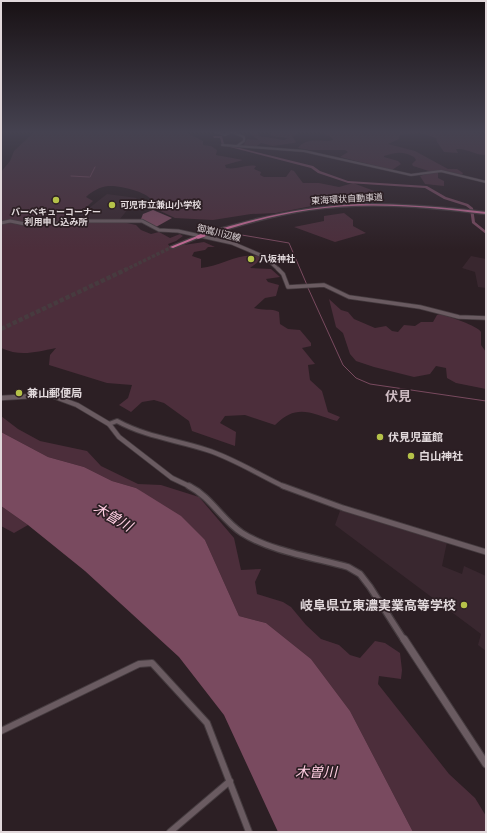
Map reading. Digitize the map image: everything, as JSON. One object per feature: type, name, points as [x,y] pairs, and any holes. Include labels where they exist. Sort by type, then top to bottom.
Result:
[{"type":"highway","name":"東海環状自動車道","points":[[172,247],[212,233],[262,220],[312,212],[408,207],[486,214]]},
{"type":"main road","name":"御嵩川辺線","points":[[1,223],[10,221],[25,224],[43,220],[62,224],[78,222],[142,221],[159,230],[178,232],[239,245],[270,260],[283,274],[288,287],[324,285],[349,297],[420,307],[459,317],[486,318]]},
{"type":"main road","points":[[1,398],[45,394],[77,405],[109,424],[119,437],[148,462],[177,482],[204,494],[221,516],[242,532],[264,544],[341,565],[360,574],[486,764]]},
{"type":"street","points":[[393,171],[411,175],[441,172],[469,180],[486,182]]},
{"type":"street","points":[[109,424],[117,421],[133,431],[168,442],[200,448],[220,455],[295,492],[486,552]]},
{"type":"street","points":[[1,731],[139,664],[148,662],[156,666],[171,686],[207,723],[249,832]]},
{"type":"street","points":[[170,832],[230,781]]},
{"type":"shaded area","points":[[258,171],[261,172],[260,175],[264,177],[286,177],[290,171],[294,171],[303,183],[319,183],[339,187],[353,183],[377,192],[372,197],[357,198],[347,202],[322,204],[276,213],[251,214],[213,220],[175,218],[152,207],[153,203],[151,199],[141,193],[127,188],[108,186],[96,190],[86,197],[93,201],[84,209],[75,213],[66,214],[61,221],[55,223],[58,225],[78,222],[118,221],[136,225],[141,230],[151,234],[159,232],[170,238],[180,234],[183,236],[168,244],[170,247],[204,242],[215,247],[208,247],[205,250],[194,252],[192,256],[201,259],[201,268],[248,255],[263,258],[250,268],[271,269],[280,277],[266,279],[268,282],[279,285],[276,296],[265,298],[254,308],[279,312],[280,324],[288,329],[300,330],[311,343],[311,346],[302,348],[315,364],[308,365],[310,380],[322,391],[328,412],[340,417],[337,421],[311,413],[297,412],[283,418],[275,425],[245,415],[225,416],[220,423],[236,432],[235,446],[192,431],[189,421],[164,403],[154,400],[142,402],[131,412],[119,405],[128,398],[132,385],[107,383],[49,365],[50,355],[56,348],[22,353],[8,351],[1,348],[1,172]]},
{"type":"shaded area","points":[[428,171],[460,171],[463,173],[462,175],[438,171],[438,178],[444,181],[444,186],[425,184],[420,176],[432,172]]},
{"type":"shaded area","name":"可児市立兼山小学校","points":[[107,194],[137,198],[120,219],[79,221],[79,216]]},
{"type":"shaded area","points":[[344,213],[353,220],[353,226],[366,233],[335,242],[294,227],[324,221],[324,216]]},
{"type":"shaded area","points":[[471,256],[486,259],[486,288],[478,287],[475,272],[462,268]]},
{"type":"shaded area","points":[[329,299],[341,310],[348,312],[354,319],[375,328],[386,326],[392,331],[398,332],[404,325],[415,326],[421,322],[433,322],[437,315],[440,314],[469,324],[481,332],[481,345],[486,352],[486,389],[456,383],[447,378],[446,368],[436,366],[430,374],[414,377],[356,361],[350,354],[343,333],[336,327]]},
{"type":"shaded area","points":[[1,416],[18,429],[40,441],[87,451],[101,466],[138,484],[161,485],[199,497],[234,538],[241,570],[261,569],[255,582],[257,594],[283,602],[291,607],[306,625],[321,639],[339,645],[350,655],[360,658],[375,641],[385,643],[400,653],[402,670],[401,679],[379,676],[378,684],[449,774],[475,798],[486,816],[486,832],[413,832],[350,711],[311,659],[266,623],[239,616],[205,540],[136,488],[112,481],[84,467],[48,457],[1,432]]},
{"type":"shaded area","points":[[1,506],[28,525],[14,533],[1,526]]},
{"type":"shaded area","name":"岐阜県立東濃実業高等学校","points":[[341,508],[447,542],[442,566],[462,574],[464,566],[486,576],[486,651],[478,645],[481,634],[335,525]]},
{"type":"water","points":[[153,210],[172,218],[156,227],[141,219],[143,214]]},
{"type":"water","name":"木曽川","points":[[1,432],[48,457],[84,467],[112,481],[136,488],[181,516],[205,540],[239,616],[266,623],[311,659],[350,711],[413,832],[278,832],[224,715],[179,657],[85,571],[28,525],[1,506]]},
{"type":"waterway","points":[[90,177],[93,171]]},
{"type":"waterway","points":[[317,171],[348,182],[426,187],[445,198],[467,205],[472,209],[473,222],[486,233]]},
{"type":"waterway","points":[[71,176],[89,177]]},
{"type":"waterway","points":[[214,238],[230,233],[289,243],[307,285]]},
{"type":"waterway","points":[[308,288],[343,365],[356,378],[370,384],[486,401]]},
{"type":"tunnel","points":[[125,270],[172,247]]},
{"type":"tunnel","points":[[1,329],[127,269]]},
{"type":"place","name":"バーベキューコーナー 利用申し込み所","points":[[56,200]]},
{"type":"place","name":"可児市立兼山小学校","points":[[112,205]]},
{"type":"place","name":"八坂神社","points":[[251,259]]},
{"type":"place","name":"兼山郵便局","points":[[19,393]]},
{"type":"place","name":"伏見児童館","points":[[380,437]]},
{"type":"place","name":"白山神社","points":[[411,456]]},
{"type":"place","name":"岐阜県立東濃実業高等学校","points":[[464,605]]},
{"type":"district","name":"伏見","points":[[398,396]]}]
